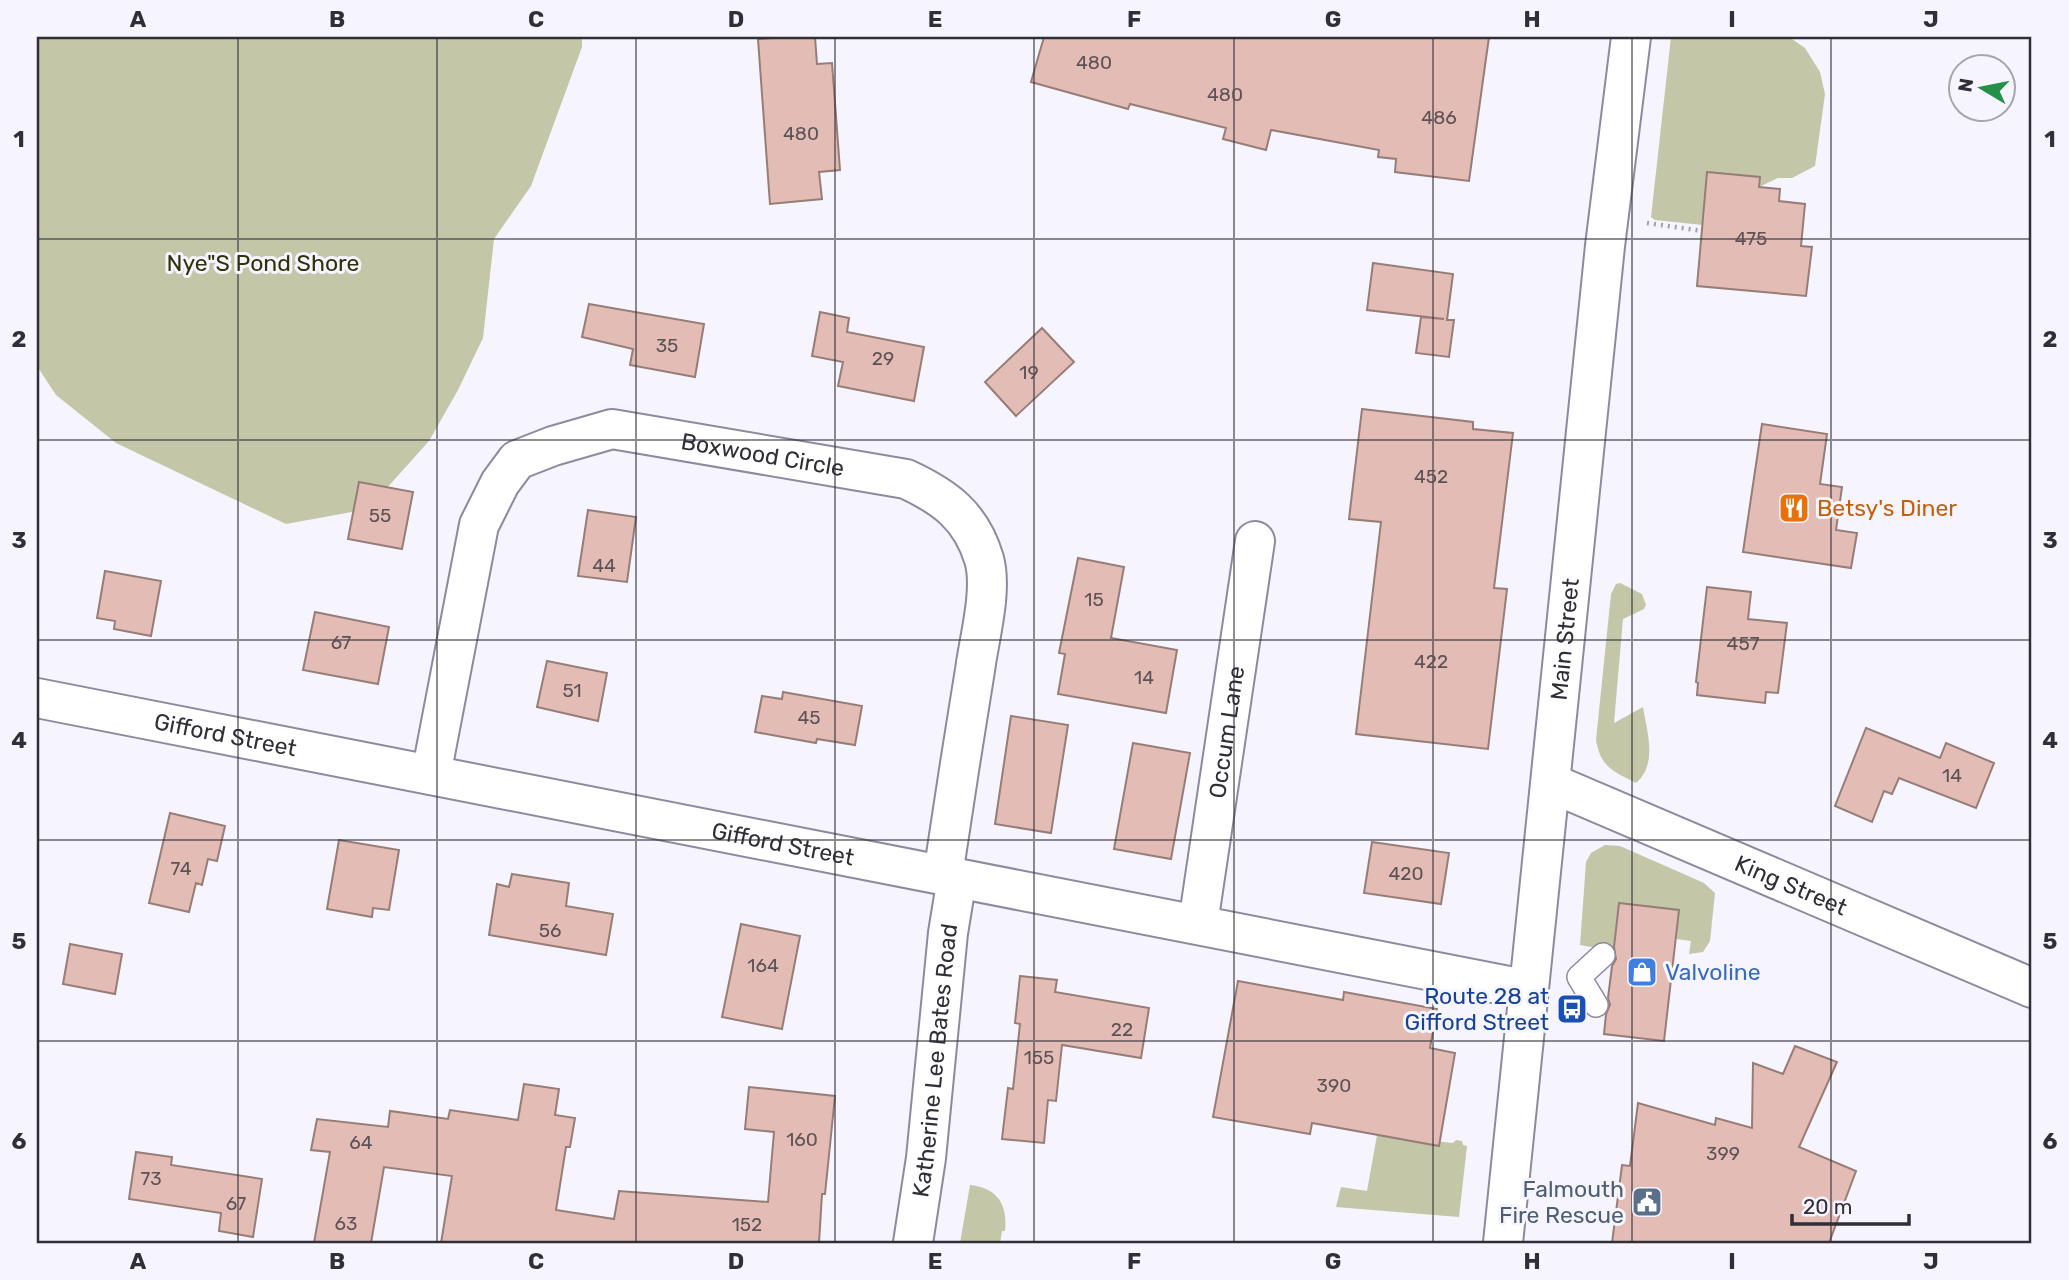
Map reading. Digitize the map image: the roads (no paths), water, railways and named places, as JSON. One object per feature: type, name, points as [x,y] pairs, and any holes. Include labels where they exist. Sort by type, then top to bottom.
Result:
[{"type":"main road","name":"Main Street","points":[[1503,1243],[1605,246],[1631,37]]},
{"type":"main road","name":"Boxwood Circle","points":[[431,775],[479,525],[499,483],[517,460],[553,446],[612,429],[906,479],[937,493],[966,519],[984,560],[986,578],[950,877]]},
{"type":"main road","name":"Occum Lane","points":[[1198,924],[1255,541]]},
{"type":"main road","name":"Gifford Street","points":[[37,698],[1529,990]]},
{"type":"main road","name":"King Street","points":[[1551,783],[2032,988]]},
{"type":"main road","name":"Katherine Lee Bates Road","points":[[913,1243],[926,1158],[948,933],[950,877]]},
{"type":"lane","points":[[1596,1005],[1579,977],[1603,955]]},
{"type":"place","name":"Betsy's Diner","points":[[1794,508]]},
{"type":"place","name":"Valvoline","points":[[1642,972]]},
{"type":"place","name":"Route 28 at Gifford Street","points":[[1572,1009]]},
{"type":"place","name":"Falmouth Fire Rescue","points":[[1647,1202]]},
{"type":"park label","name":"Nye\"S Pond Shore","points":[[263,263]]}]
